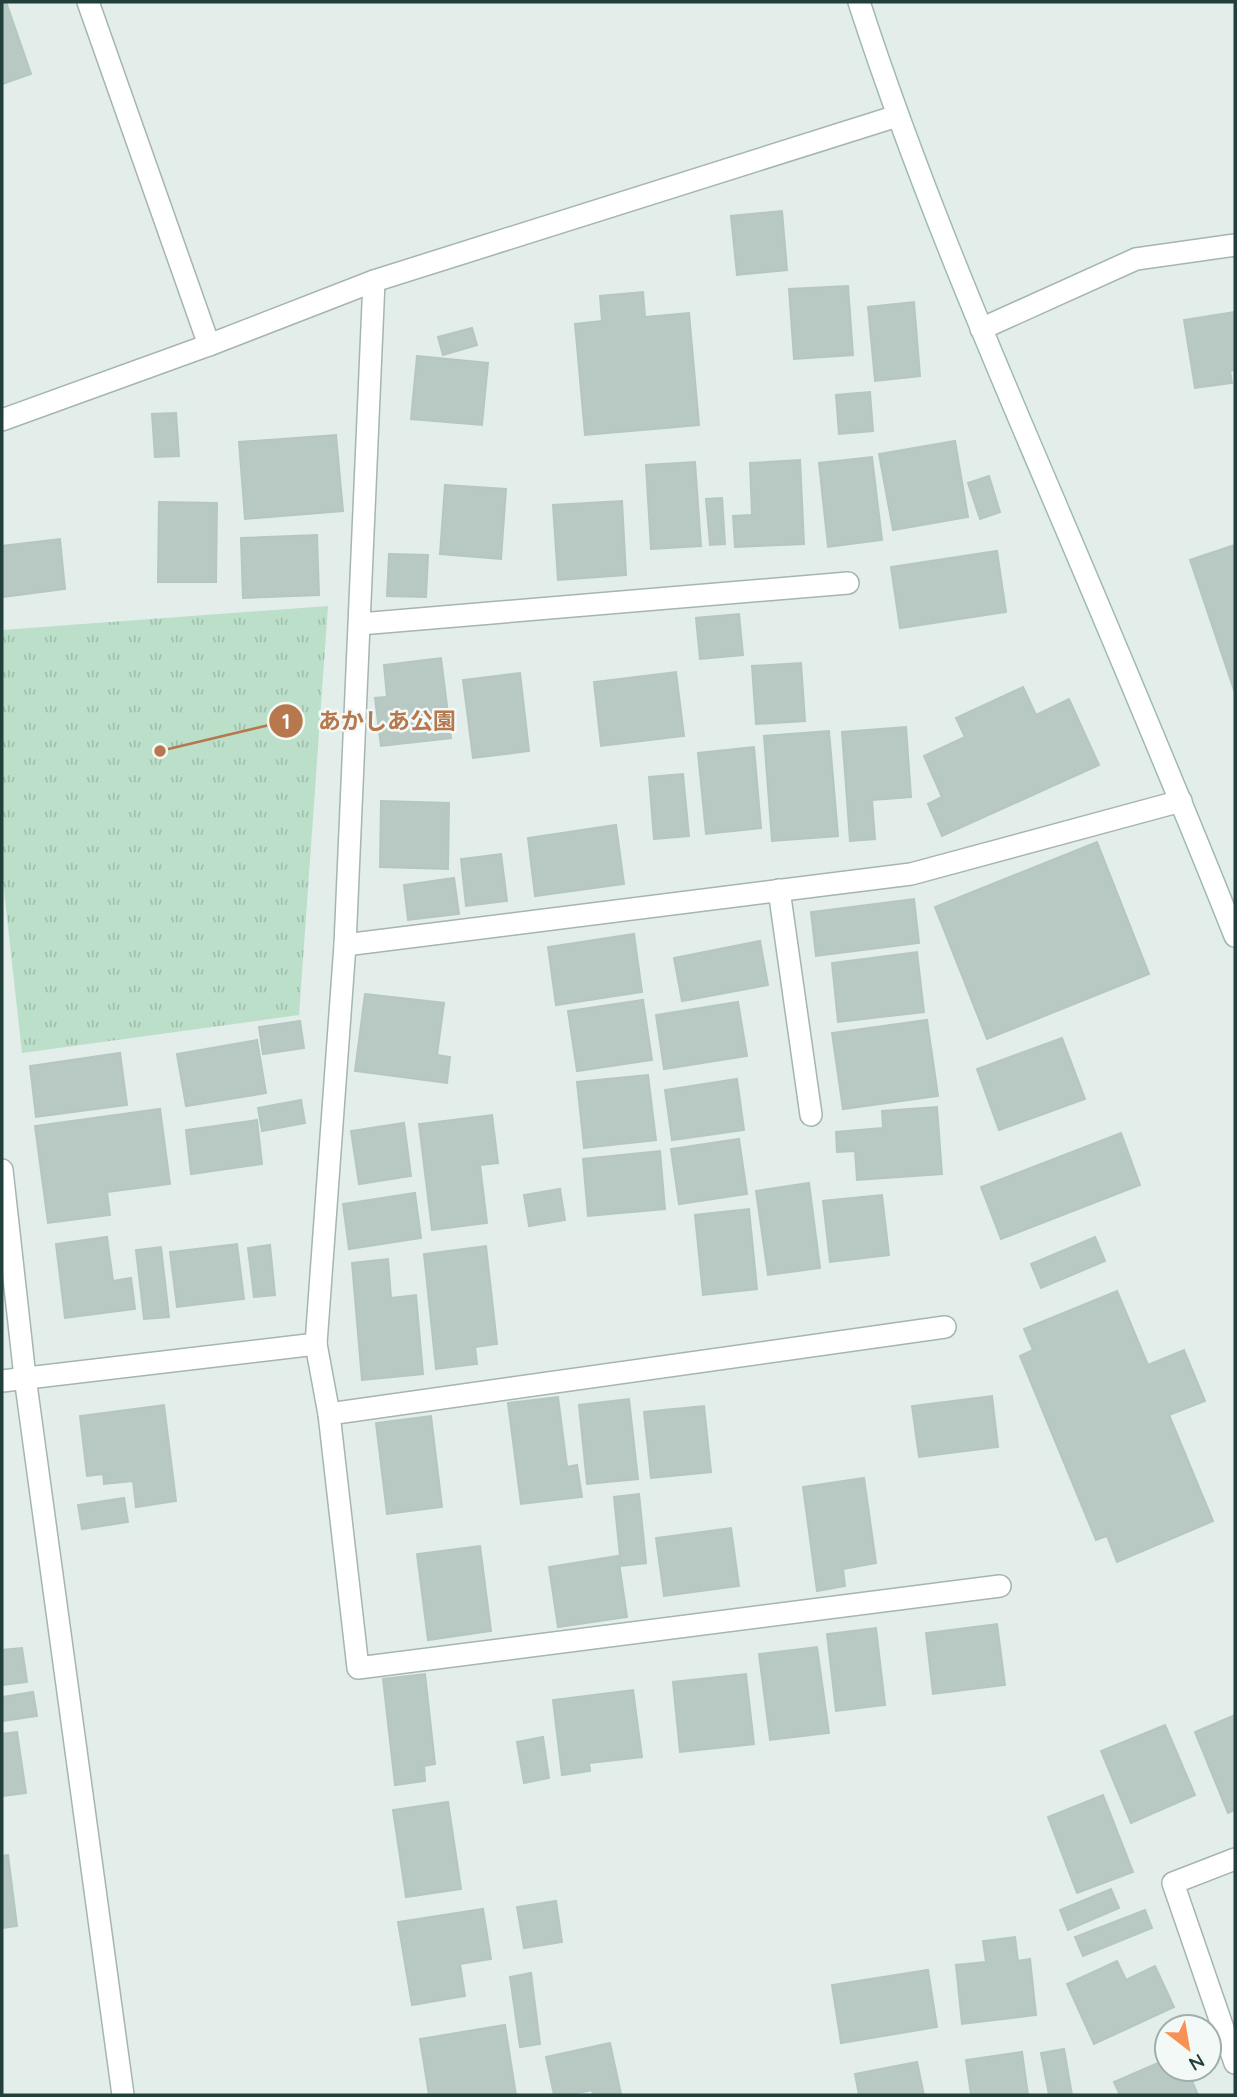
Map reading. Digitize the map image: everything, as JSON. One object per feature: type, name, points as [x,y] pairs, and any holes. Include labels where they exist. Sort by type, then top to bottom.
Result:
[{"type":"street","points":[[88,2],[209,345]]},
{"type":"street","points":[[859,2],[897,116],[981,329],[1181,801],[1235,936]]},
{"type":"street","points":[[2,420],[209,345],[374,281],[897,116]]},
{"type":"street","points":[[981,329],[1136,259],[1235,245]]},
{"type":"street","points":[[374,281],[345,945],[316,1343],[329,1414],[358,1668],[1000,1586]]},
{"type":"street","points":[[360,624],[848,583]]},
{"type":"street","points":[[345,945],[911,874],[1181,801]]},
{"type":"street","points":[[779,890],[811,1115]]},
{"type":"street","points":[[2,1170],[26,1377],[123,2095]]},
{"type":"street","points":[[329,1414],[945,1327]]},
{"type":"street","points":[[2,1381],[316,1343]]},
{"type":"street","points":[[1235,1859],[1173,1883],[1235,2063]]},
{"type":"green space","points":[[328,606],[299,1015],[22,1053],[2,872],[2,630]]},
{"type":"building","points":[[2,2],[6,2],[31,74],[2,84]]},
{"type":"building","points":[[782,211],[787,270],[737,275],[731,216]]},
{"type":"building","points":[[848,286],[853,355],[794,359],[789,289]]},
{"type":"building","points":[[643,292],[645,317],[689,313],[699,425],[585,435],[575,324],[602,321],[600,296]]},
{"type":"building","points":[[914,302],[920,376],[875,381],[868,307]]},
{"type":"building","points":[[1235,312],[1235,370],[1230,371],[1232,383],[1195,388],[1184,320]]},
{"type":"building","points":[[472,328],[477,345],[443,355],[438,337]]},
{"type":"building","points":[[417,356],[488,363],[482,425],[411,419]]},
{"type":"building","points":[[870,392],[873,431],[839,434],[836,395]]},
{"type":"building","points":[[176,413],[179,456],[155,457],[152,414]]},
{"type":"building","points":[[336,435],[343,511],[245,519],[239,442]]},
{"type":"building","points":[[955,441],[968,517],[893,530],[879,454]]},
{"type":"building","points":[[872,457],[882,540],[828,547],[819,463]]},
{"type":"building","points":[[800,460],[804,544],[735,547],[733,516],[752,515],[750,463]]},
{"type":"building","points":[[695,462],[701,546],[651,549],[646,465]]},
{"type":"building","points":[[989,476],[1000,512],[980,519],[968,483]]},
{"type":"building","points":[[445,485],[506,489],[501,559],[440,554]]},
{"type":"building","points":[[722,498],[725,544],[710,545],[706,499]]},
{"type":"building","points":[[622,501],[626,575],[558,580],[553,505]]},
{"type":"building","points":[[159,502],[217,503],[216,582],[158,582]]},
{"type":"building","points":[[317,535],[319,595],[243,598],[241,538]]},
{"type":"building","points":[[60,539],[65,589],[2,597],[2,546]]},
{"type":"building","points":[[1235,545],[1235,693],[1190,560]]},
{"type":"building","points":[[997,551],[1006,612],[900,628],[891,567]]},
{"type":"building","points":[[389,554],[428,555],[426,597],[387,596]]},
{"type":"building","points":[[739,614],[743,655],[700,659],[696,618]]},
{"type":"building","points":[[441,658],[451,738],[381,746],[375,698],[387,697],[384,665]]},
{"type":"building","points":[[801,663],[805,721],[756,724],[752,666]]},
{"type":"building","points":[[676,672],[684,736],[601,746],[594,682]]},
{"type":"building","points":[[520,673],[529,751],[473,758],[463,680]]},
{"type":"building","points":[[1023,687],[1036,715],[1069,699],[1099,765],[942,836],[928,804],[942,797],[924,756],[965,737],[956,718]]},
{"type":"building","points":[[906,727],[911,797],[872,800],[875,839],[850,841],[842,732]]},
{"type":"building","points":[[829,731],[838,836],[772,841],[764,736]]},
{"type":"building","points":[[754,747],[761,828],[706,834],[698,753]]},
{"type":"building","points":[[683,774],[689,836],[654,839],[649,777]]},
{"type":"building","points":[[381,801],[449,803],[448,869],[380,867]]},
{"type":"building","points":[[616,825],[624,884],[535,896],[528,838]]},
{"type":"building","points":[[1097,842],[1149,974],[987,1039],[935,907]]},
{"type":"building","points":[[501,854],[507,901],[466,906],[461,859]]},
{"type":"building","points":[[454,878],[459,914],[408,920],[404,885]]},
{"type":"building","points":[[914,899],[919,943],[816,956],[811,912]]},
{"type":"building","points":[[634,934],[642,992],[556,1005],[548,947]]},
{"type":"building","points":[[760,941],[768,985],[682,1001],[674,958]]},
{"type":"building","points":[[917,952],[924,1012],[838,1022],[832,963]]},
{"type":"building","points":[[365,994],[444,1003],[437,1055],[450,1057],[447,1083],[355,1071]]},
{"type":"building","points":[[643,1000],[652,1060],[577,1071],[568,1011]]},
{"type":"building","points":[[738,1002],[747,1056],[664,1069],[656,1015]]},
{"type":"building","points":[[927,1020],[938,1096],[843,1109],[832,1033]]},
{"type":"building","points":[[300,1021],[304,1048],[263,1054],[259,1027]]},
{"type":"building","points":[[1062,1038],[1085,1099],[999,1130],[977,1069]]},
{"type":"building","points":[[257,1040],[266,1093],[186,1106],[177,1054]]},
{"type":"building","points":[[120,1053],[127,1105],[36,1117],[30,1066]]},
{"type":"building","points":[[648,1075],[656,1140],[584,1148],[577,1082]]},
{"type":"building","points":[[737,1079],[744,1130],[672,1140],[665,1090]]},
{"type":"building","points":[[301,1100],[305,1123],[262,1131],[258,1108]]},
{"type":"building","points":[[937,1107],[942,1174],[857,1180],[855,1151],[837,1152],[836,1132],[883,1128],[882,1111]]},
{"type":"building","points":[[160,1109],[170,1184],[107,1192],[110,1215],[48,1223],[35,1126]]},
{"type":"building","points":[[492,1115],[498,1163],[480,1165],[487,1223],[432,1230],[419,1124]]},
{"type":"building","points":[[257,1120],[262,1164],[191,1174],[186,1130]]},
{"type":"building","points":[[404,1123],[411,1176],[359,1184],[351,1131]]},
{"type":"building","points":[[1121,1133],[1140,1185],[1001,1239],[981,1187]]},
{"type":"building","points":[[739,1139],[747,1194],[679,1204],[671,1149]]},
{"type":"building","points":[[660,1151],[665,1209],[588,1216],[583,1159]]},
{"type":"building","points":[[809,1183],[820,1268],[768,1275],[756,1191]]},
{"type":"building","points":[[560,1189],[565,1220],[529,1226],[524,1195]]},
{"type":"building","points":[[415,1193],[421,1238],[349,1249],[343,1204]]},
{"type":"building","points":[[882,1195],[889,1255],[830,1262],[823,1201]]},
{"type":"building","points":[[749,1209],[757,1289],[703,1295],[695,1215]]},
{"type":"building","points":[[107,1237],[113,1281],[131,1278],[135,1309],[65,1318],[56,1244]]},
{"type":"building","points":[[1095,1237],[1105,1261],[1041,1288],[1031,1264]]},
{"type":"building","points":[[237,1244],[244,1299],[177,1307],[170,1252]]},
{"type":"building","points":[[270,1245],[275,1295],[254,1297],[248,1248]]},
{"type":"building","points":[[486,1246],[497,1344],[475,1347],[477,1364],[436,1369],[424,1254]]},
{"type":"building","points":[[161,1247],[169,1317],[144,1319],[136,1250]]},
{"type":"building","points":[[388,1259],[391,1298],[416,1295],[423,1374],[362,1380],[352,1263]]},
{"type":"building","points":[[1117,1291],[1148,1365],[1184,1350],[1205,1401],[1169,1415],[1213,1521],[1117,1562],[1107,1536],[1096,1540],[1020,1356],[1033,1350],[1024,1329]]},
{"type":"building","points":[[992,1396],[998,1447],[919,1457],[912,1406]]},
{"type":"building","points":[[558,1397],[567,1467],[577,1465],[582,1497],[521,1504],[508,1403]]},
{"type":"building","points":[[629,1399],[638,1479],[587,1484],[579,1405]]},
{"type":"building","points":[[164,1405],[176,1501],[136,1507],[133,1481],[104,1484],[103,1474],[87,1476],[80,1416]]},
{"type":"building","points":[[704,1406],[711,1472],[651,1478],[644,1412]]},
{"type":"building","points":[[431,1416],[442,1507],[387,1514],[376,1423]]},
{"type":"building","points":[[864,1478],[876,1563],[843,1569],[845,1586],[817,1591],[803,1487]]},
{"type":"building","points":[[639,1494],[646,1563],[621,1566],[614,1497]]},
{"type":"building","points":[[124,1498],[128,1522],[82,1529],[78,1505]]},
{"type":"building","points":[[731,1528],[739,1586],[664,1596],[656,1538]]},
{"type":"building","points":[[480,1546],[491,1631],[428,1640],[417,1554]]},
{"type":"building","points":[[618,1556],[627,1617],[558,1627],[549,1567]]},
{"type":"building","points":[[997,1624],[1005,1685],[933,1694],[926,1633]]},
{"type":"building","points":[[876,1628],[885,1705],[836,1711],[827,1634]]},
{"type":"building","points":[[817,1647],[829,1733],[770,1740],[759,1654]]},
{"type":"building","points":[[22,1648],[27,1682],[2,1685],[2,1650]]},
{"type":"building","points":[[425,1674],[435,1764],[424,1766],[425,1781],[395,1785],[383,1679]]},
{"type":"building","points":[[746,1674],[754,1744],[680,1752],[673,1682]]},
{"type":"building","points":[[633,1690],[642,1757],[589,1763],[590,1771],[562,1775],[553,1700]]},
{"type":"building","points":[[33,1692],[37,1716],[2,1721],[2,1697]]},
{"type":"building","points":[[1235,1715],[1235,1810],[1228,1813],[1195,1732]]},
{"type":"building","points":[[1165,1725],[1195,1795],[1131,1823],[1101,1751]]},
{"type":"building","points":[[17,1732],[26,1793],[2,1796],[2,1734]]},
{"type":"building","points":[[543,1737],[549,1778],[524,1783],[517,1742]]},
{"type":"building","points":[[1103,1795],[1133,1872],[1077,1893],[1048,1817]]},
{"type":"building","points":[[448,1802],[461,1889],[406,1897],[393,1810]]},
{"type":"building","points":[[8,1855],[17,1926],[2,1928],[2,1856]]},
{"type":"building","points":[[1111,1889],[1119,1908],[1068,1930],[1060,1910]]},
{"type":"building","points":[[556,1901],[562,1942],[524,1948],[517,1907]]},
{"type":"building","points":[[483,1909],[491,1959],[460,1964],[465,1996],[412,2005],[398,1922]]},
{"type":"building","points":[[1145,1910],[1152,1928],[1083,1956],[1075,1937]]},
{"type":"building","points":[[1015,1937],[1018,1961],[1030,1959],[1036,2015],[962,2024],[956,1965],[986,1962],[983,1941]]},
{"type":"building","points":[[1117,1961],[1126,1980],[1155,1966],[1174,2007],[1161,2013],[1153,2013],[1153,2017],[1094,2044],[1067,1984]]},
{"type":"building","points":[[928,1970],[937,2027],[841,2043],[832,1985]]},
{"type":"building","points":[[531,1973],[540,2044],[520,2047],[510,1977]]},
{"type":"building","points":[[505,2025],[516,2095],[429,2095],[420,2039]]},
{"type":"building","points":[[610,2043],[621,2094],[593,2095],[592,2090],[554,2095],[546,2057]]},
{"type":"building","points":[[1064,2049],[1072,2095],[1049,2095],[1041,2053]]},
{"type":"building","points":[[1022,2052],[1028,2095],[971,2095],[966,2060]]},
{"type":"building","points":[[917,2062],[924,2095],[859,2095],[855,2074]]},
{"type":"building","points":[[1153,2065],[1153,2083],[1193,2083],[1198,2095],[1120,2095],[1114,2082]]},
{"type":"place","name":"あかしあ公園","points":[[160,751]]}]
